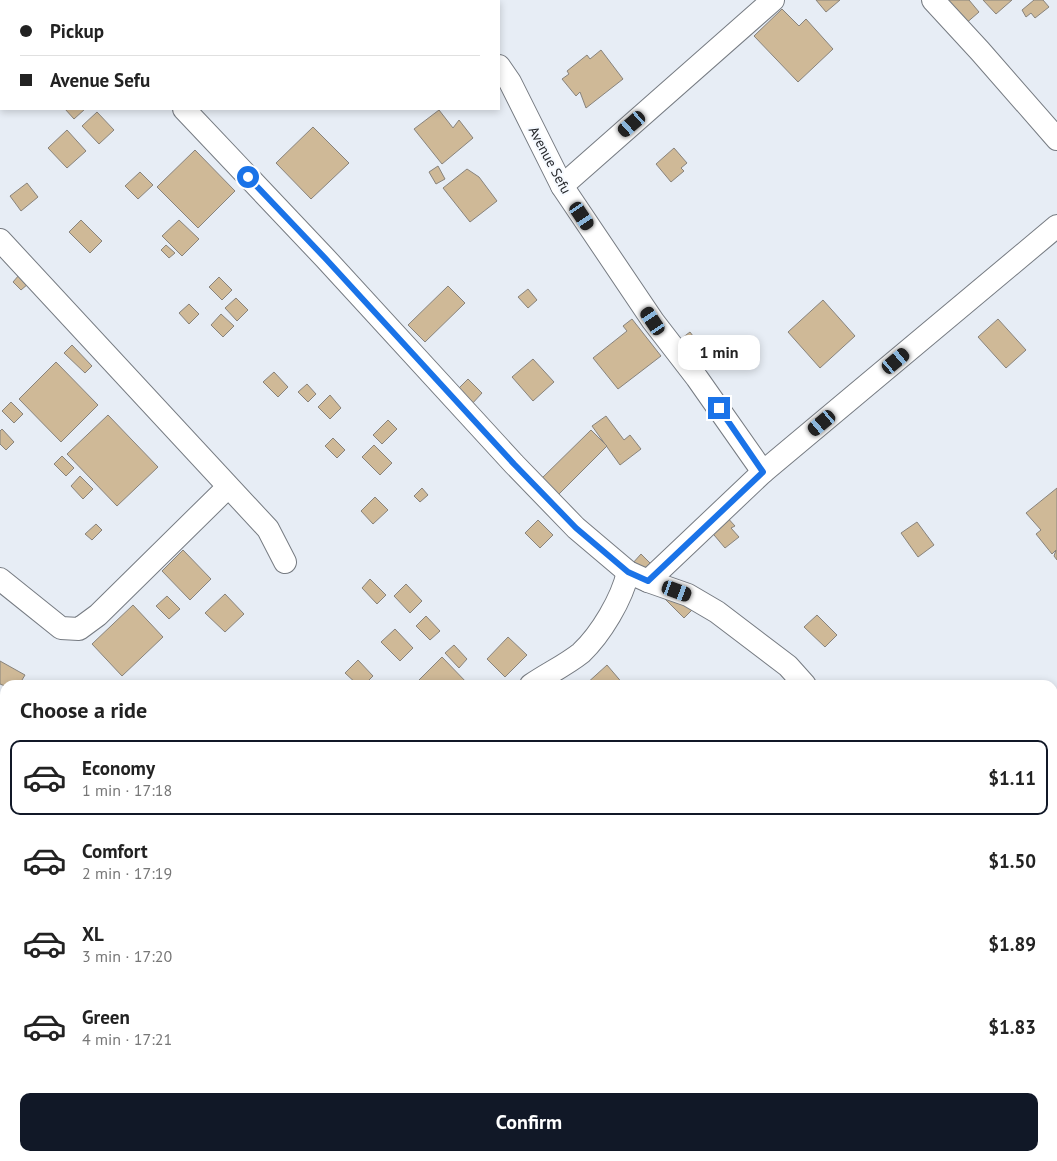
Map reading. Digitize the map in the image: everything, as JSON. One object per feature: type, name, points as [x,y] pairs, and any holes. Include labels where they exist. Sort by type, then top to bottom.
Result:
[{"type":"street","points":[[562,186],[773,0]]},
{"type":"street","points":[[932,0],[980,51],[1057,139]]},
{"type":"street","name":"Avenue Sefu","points":[[500,67],[510,82],[562,186],[653,321],[697,378],[763,472]]},
{"type":"street","points":[[185,110],[325,258],[514,464],[576,528],[638,577],[688,595],[717,612],[788,666],[801,680]]},
{"type":"street","points":[[539,680],[581,652],[603,626],[621,596],[638,577],[1057,226]]},
{"type":"street","points":[[0,240],[268,529],[285,562]]},
{"type":"street","points":[[1,583],[61,628],[80,629],[98,614],[228,487]]},
{"type":"building","points":[[816,0],[840,0],[826,12]]},
{"type":"building","points":[[948,0],[969,0],[979,12],[964,25]]},
{"type":"building","points":[[983,0],[1012,0],[996,14]]},
{"type":"building","points":[[1034,0],[1043,0],[1049,7],[1035,18],[1031,13],[1026,17],[1022,10]]},
{"type":"building","points":[[782,9],[799,26],[806,19],[833,49],[798,82],[754,36]]},
{"type":"building","points":[[601,50],[623,79],[586,108],[580,92],[576,96],[562,79],[569,74],[567,71],[587,55],[590,59]]},
{"type":"building","points":[[66,110],[84,110],[74,119]]},
{"type":"building","points":[[439,110],[453,128],[459,120],[473,138],[442,164],[414,129]]},
{"type":"building","points":[[97,112],[114,130],[99,144],[82,126]]},
{"type":"building","points":[[313,127],[349,163],[311,199],[276,163]]},
{"type":"building","points":[[67,130],[86,151],[67,168],[48,148]]},
{"type":"building","points":[[674,148],[687,163],[681,168],[684,171],[671,182],[656,164]]},
{"type":"building","points":[[195,150],[235,191],[198,228],[157,187]]},
{"type":"building","points":[[438,166],[445,179],[436,184],[429,172]]},
{"type":"building","points":[[467,169],[479,177],[497,201],[470,222],[443,188]]},
{"type":"building","points":[[140,172],[153,185],[138,199],[125,186]]},
{"type":"building","points":[[27,183],[38,197],[21,211],[10,196]]},
{"type":"building","points":[[81,220],[102,241],[90,253],[69,232]]},
{"type":"building","points":[[179,220],[199,239],[182,256],[162,236]]},
{"type":"building","points":[[166,245],[175,253],[169,258],[161,250]]},
{"type":"building","points":[[19,275],[28,284],[21,290],[13,282]]},
{"type":"building","points":[[219,277],[232,290],[222,300],[209,287]]},
{"type":"building","points":[[448,286],[465,303],[425,342],[408,325]]},
{"type":"building","points":[[528,289],[537,300],[528,308],[518,297]]},
{"type":"building","points":[[236,298],[248,310],[237,321],[225,308]]},
{"type":"building","points":[[823,300],[855,336],[820,368],[788,332]]},
{"type":"building","points":[[189,304],[199,314],[189,324],[179,313]]},
{"type":"building","points":[[221,314],[234,326],[223,337],[211,325]]},
{"type":"building","points":[[632,319],[661,356],[618,389],[593,358],[627,331],[623,326]]},
{"type":"building","points":[[998,319],[1026,350],[1006,368],[978,337]]},
{"type":"building","points":[[690,332],[699,344],[687,353],[678,341]]},
{"type":"building","points":[[72,345],[92,366],[85,373],[64,353]]},
{"type":"building","points":[[533,359],[554,382],[533,401],[512,377]]},
{"type":"building","points":[[56,362],[98,405],[61,442],[19,399]]},
{"type":"building","points":[[274,372],[288,387],[278,397],[263,382]]},
{"type":"building","points":[[468,379],[482,393],[471,405],[457,390]]},
{"type":"building","points":[[307,384],[316,394],[308,402],[298,392]]},
{"type":"building","points":[[330,395],[341,408],[330,419],[318,407]]},
{"type":"building","points":[[11,402],[23,414],[14,423],[2,411]]},
{"type":"building","points":[[108,415],[158,467],[117,506],[67,454]]},
{"type":"building","points":[[606,416],[624,440],[630,435],[641,449],[620,465],[592,426]]},
{"type":"building","points":[[388,420],[397,429],[382,444],[373,435]]},
{"type":"building","points":[[2,429],[14,442],[6,450],[0,444],[0,431]]},
{"type":"building","points":[[591,430],[607,446],[556,497],[539,481]]},
{"type":"building","points":[[333,438],[345,450],[337,458],[325,446]]},
{"type":"building","points":[[374,445],[392,463],[380,475],[362,457]]},
{"type":"building","points":[[62,456],[74,468],[66,476],[54,464]]},
{"type":"building","points":[[80,476],[93,489],[83,499],[71,486]]},
{"type":"building","points":[[422,488],[428,495],[420,502],[414,496]]},
{"type":"building","points":[[1057,488],[1057,560],[1054,556],[1056,550],[1052,554],[1036,534],[1041,530],[1026,513]]},
{"type":"building","points":[[375,497],[388,510],[373,524],[361,511]]},
{"type":"building","points":[[725,515],[735,526],[731,528],[739,537],[725,548],[709,529]]},
{"type":"building","points":[[538,520],[553,535],[540,548],[525,533]]},
{"type":"building","points":[[917,522],[934,545],[918,557],[901,533]]},
{"type":"building","points":[[96,524],[102,530],[92,540],[85,534]]},
{"type":"building","points":[[183,550],[211,579],[190,600],[162,571]]},
{"type":"building","points":[[641,554],[652,565],[643,575],[632,564]]},
{"type":"building","points":[[370,579],[386,595],[377,604],[362,588]]},
{"type":"building","points":[[406,584],[422,601],[410,613],[394,596]]},
{"type":"building","points":[[225,594],[244,614],[225,632],[205,613]]},
{"type":"building","points":[[167,596],[180,609],[169,619],[156,606]]},
{"type":"building","points":[[664,598],[699,603],[684,618]]},
{"type":"building","points":[[133,605],[163,637],[122,676],[92,644]]},
{"type":"building","points":[[817,615],[837,635],[825,647],[804,627]]},
{"type":"building","points":[[426,616],[440,631],[430,640],[416,626]]},
{"type":"building","points":[[395,629],[413,648],[400,661],[381,642]]},
{"type":"building","points":[[508,637],[527,655],[505,677],[487,659]]},
{"type":"building","points":[[454,645],[467,659],[459,668],[445,653]]},
{"type":"building","points":[[442,657],[464,680],[419,680]]},
{"type":"building","points":[[358,660],[373,676],[369,680],[353,680],[345,673]]},
{"type":"building","points":[[0,661],[25,675],[22,680],[0,680]]},
{"type":"building","points":[[607,665],[620,680],[590,680]]},
{"type":"route","points":[[248,177],[514,464],[576,528],[628,572],[648,581],[763,472],[719,408]]}]
